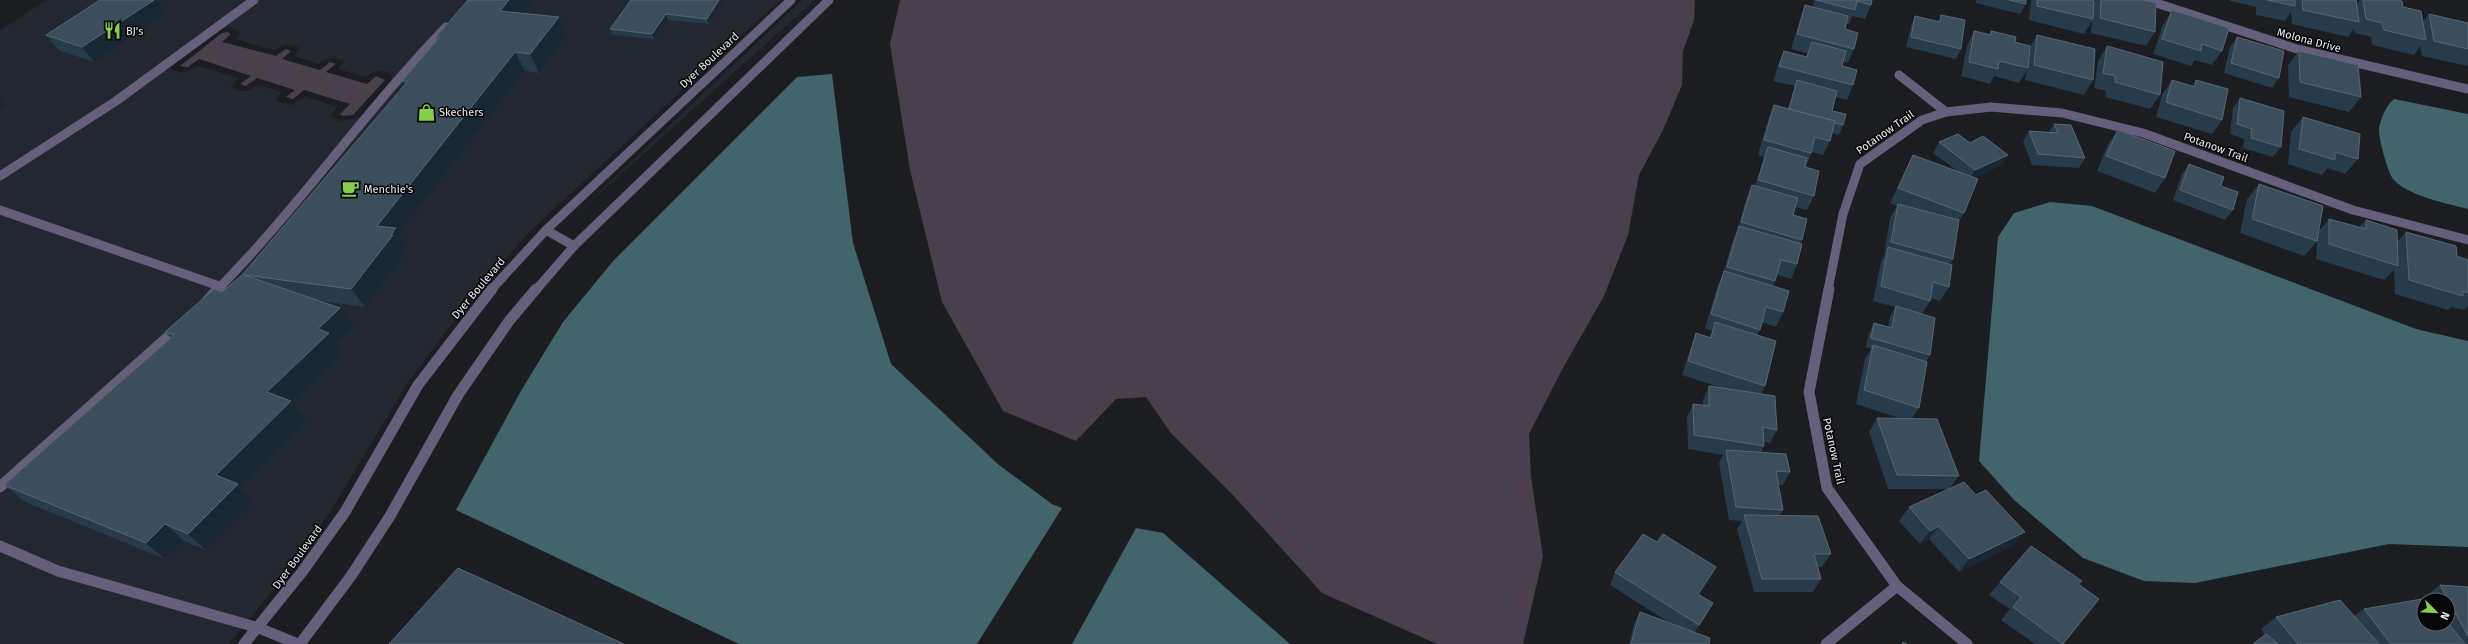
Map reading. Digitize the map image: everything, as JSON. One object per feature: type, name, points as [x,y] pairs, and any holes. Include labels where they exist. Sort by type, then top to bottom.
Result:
[{"type":"street","points":[[0,176],[116,100],[254,0]]},
{"type":"street","name":"Dyer Boulevard","points":[[244,644],[302,572],[344,512],[418,385],[479,303],[546,230],[791,0]]},
{"type":"street","points":[[0,546],[58,571],[258,628],[299,644],[351,576],[390,516],[458,395],[480,360],[540,282],[574,246],[829,0]]},
{"type":"street","name":"Molona Drive","points":[[2147,0],[2297,49],[2468,89]]},
{"type":"street","points":[[199,308],[222,286],[296,203],[379,100],[452,21]]},
{"type":"street","points":[[1899,75],[1946,112]]},
{"type":"street","name":"Potanow Trail","points":[[1967,644],[1897,586],[1827,488],[1809,392],[1843,214],[1860,164],[1922,120],[1946,112],[1991,107],[2070,115],[2143,133],[2353,210],[2468,240]]},
{"type":"street","points":[[0,210],[222,286]]},
{"type":"street","points":[[546,230],[574,246]]},
{"type":"street","points":[[0,486],[189,318]]},
{"type":"street","points":[[1826,644],[1897,586]]},
{"type":"shaded area","points":[[46,0],[780,0],[530,231],[469,300],[407,384],[332,509],[290,569],[229,644],[0,644],[0,31]],"holes":[[[231,27],[240,32],[235,39],[275,50],[284,45],[292,45],[300,48],[294,56],[319,64],[328,58],[336,58],[344,61],[338,69],[366,77],[374,72],[384,71],[391,74],[393,80],[359,118],[340,121],[330,115],[338,107],[305,97],[292,105],[280,102],[276,99],[282,92],[258,85],[248,91],[240,91],[231,87],[239,78],[199,66],[181,73],[171,69],[172,63],[221,29]]]},
{"type":"shaded area","points":[[802,0],[815,0],[561,228]]},
{"type":"shaded area","points":[[900,0],[1695,0],[1694,20],[1683,51],[1682,85],[1663,130],[1639,175],[1628,235],[1604,296],[1564,366],[1529,434],[1531,476],[1543,557],[1523,644],[1437,644],[1322,593],[1232,494],[1170,432],[1146,397],[1116,399],[1076,441],[1003,411],[942,302],[910,170],[890,44]]},
{"type":"shaded area","points":[[228,32],[231,34],[222,42],[276,56],[286,49],[291,51],[282,59],[320,70],[330,62],[336,64],[326,72],[367,84],[376,76],[385,80],[353,115],[343,116],[340,114],[350,104],[304,90],[293,99],[286,97],[295,90],[257,78],[246,86],[240,84],[251,76],[199,59],[188,67],[180,66],[222,33]]},
{"type":"water","points":[[832,74],[853,243],[891,364],[999,465],[1052,504],[1062,508],[977,644],[739,644],[456,510],[522,389],[563,322],[614,260],[797,77]]},
{"type":"water","points":[[2394,99],[2468,114],[2468,209],[2419,195],[2409,191],[2394,180],[2389,171],[2384,155],[2379,128],[2384,112]]},
{"type":"water","points":[[2050,202],[2092,206],[2416,329],[2468,341],[2468,547],[2389,544],[2195,583],[2144,581],[2083,558],[2014,500],[1979,461],[1998,237],[2014,213]]},
{"type":"water","points":[[1136,528],[1163,533],[1290,644],[1072,644]]},
{"type":"building","points":[[100,0],[154,0],[82,47],[46,35]]},
{"type":"building","points":[[468,0],[509,0],[500,11],[559,17],[530,54],[515,52],[377,226],[396,228],[391,235],[393,235],[351,289],[244,275],[340,308],[318,329],[329,333],[267,392],[291,401],[216,475],[238,484],[188,534],[165,524],[146,543],[4,485],[174,335],[165,332],[214,289],[222,292],[242,275],[408,81],[402,81],[440,37],[436,37]]},
{"type":"building","points":[[631,0],[719,0],[707,19],[666,14],[652,34],[610,29]]},
{"type":"building","points":[[1816,0],[1872,0],[1871,5],[1857,1],[1855,10]]},
{"type":"building","points":[[2009,0],[2026,0],[2026,4]]},
{"type":"building","points":[[2037,0],[2094,0],[2093,19],[2037,6]]},
{"type":"building","points":[[2101,0],[2143,0],[2156,3],[2155,32],[2100,18]]},
{"type":"building","points":[[2267,0],[2295,0],[2295,6]]},
{"type":"building","points":[[2302,0],[2356,0],[2359,22],[2303,10]]},
{"type":"building","points":[[2363,0],[2397,0],[2402,1],[2403,7],[2421,11],[2426,40],[2384,30],[2382,23],[2366,19]]},
{"type":"building","points":[[1805,5],[1848,16],[1845,29],[1858,33],[1854,49],[1797,34]]},
{"type":"building","points":[[2172,10],[2229,28],[2222,51],[2202,44],[2201,51],[2162,39]]},
{"type":"building","points":[[2429,14],[2468,23],[2468,49],[2434,41]]},
{"type":"building","points":[[1941,15],[1965,20],[1961,49],[1911,37],[1915,16],[1940,22]]},
{"type":"building","points":[[1974,31],[1991,35],[1991,31],[2016,37],[2015,42],[2030,46],[2028,68],[1999,61],[1998,69],[1969,62]]},
{"type":"building","points":[[2037,35],[2095,49],[2093,80],[2034,65]]},
{"type":"building","points":[[2237,37],[2284,51],[2279,78],[2231,63]]},
{"type":"building","points":[[1812,42],[1846,51],[1842,66],[1857,70],[1853,85],[1779,66],[1784,51],[1807,57]]},
{"type":"building","points":[[2107,46],[2163,62],[2160,95],[2115,82],[2115,76],[2103,73]]},
{"type":"building","points":[[2299,51],[2358,65],[2361,97],[2300,82]]},
{"type":"building","points":[[1797,80],[1837,91],[1832,111],[1846,114],[1843,125],[1834,123],[1835,121],[1789,109]]},
{"type":"building","points":[[2172,80],[2195,87],[2196,80],[2228,89],[2222,120],[2166,102]]},
{"type":"building","points":[[2240,98],[2284,111],[2281,147],[2251,138],[2252,129],[2237,124]]},
{"type":"building","points":[[1774,105],[1835,121],[1830,141],[1815,137],[1811,153],[1764,140]]},
{"type":"building","points":[[2303,117],[2360,134],[2358,159],[2335,152],[2335,160],[2299,149]]},
{"type":"building","points":[[2054,124],[2071,125],[2085,158],[2038,154],[2029,131],[2058,133]]},
{"type":"building","points":[[2118,130],[2175,151],[2165,178],[2106,156]]},
{"type":"building","points":[[1958,134],[1970,143],[1983,136],[2008,155],[1975,170],[1939,142]]},
{"type":"building","points":[[1768,147],[1807,158],[1805,167],[1819,171],[1814,196],[1758,180]]},
{"type":"building","points":[[1913,155],[1978,179],[1964,213],[1898,188]]},
{"type":"building","points":[[2189,164],[2224,177],[2221,186],[2238,192],[2233,210],[2180,190]]},
{"type":"building","points":[[2259,184],[2323,206],[2317,241],[2252,219]]},
{"type":"building","points":[[1752,185],[1798,198],[1793,215],[1807,219],[1802,240],[1741,222]]},
{"type":"building","points":[[1898,204],[1959,220],[1953,259],[1891,242]]},
{"type":"building","points":[[2329,219],[2366,229],[2366,220],[2397,230],[2398,266],[2329,244]]},
{"type":"building","points":[[1739,226],[1802,244],[1797,264],[1781,260],[1775,281],[1727,267]]},
{"type":"building","points":[[2406,232],[2456,246],[2457,256],[2468,260],[2468,293],[2463,291],[2463,296],[2409,280]]},
{"type":"building","points":[[1888,247],[1952,265],[1949,287],[1933,282],[1930,301],[1881,286]]},
{"type":"building","points":[[1724,271],[1789,291],[1783,312],[1766,307],[1760,330],[1711,314]]},
{"type":"building","points":[[1896,306],[1935,318],[1930,355],[1871,338],[1874,323],[1892,328]]},
{"type":"building","points":[[1715,322],[1776,341],[1765,386],[1688,361],[1696,333],[1711,338]]},
{"type":"building","points":[[1873,345],[1927,362],[1919,408],[1864,390]]},
{"type":"building","points":[[1709,386],[1775,396],[1777,430],[1763,427],[1764,446],[1694,435],[1693,404],[1709,406]]},
{"type":"building","points":[[1877,418],[1937,419],[1959,476],[1897,475]]},
{"type":"building","points":[[1726,450],[1786,454],[1790,472],[1776,471],[1783,510],[1736,507]]},
{"type":"building","points":[[1964,482],[1976,495],[1986,490],[2025,532],[1969,559],[1939,526],[1930,531],[1909,507]]},
{"type":"building","points":[[1744,515],[1818,516],[1831,554],[1814,554],[1821,579],[1762,579]]},
{"type":"building","points":[[1643,534],[1657,542],[1663,534],[1716,567],[1698,594],[1713,603],[1699,625],[1615,572]]},
{"type":"building","points":[[2031,546],[2082,581],[2078,584],[2099,599],[2063,644],[2013,607],[2021,597],[2000,582]]},
{"type":"building","points":[[458,568],[624,644],[389,644]]},
{"type":"building","points":[[2440,585],[2468,587],[2468,636],[2456,614],[2456,592],[2444,592]]},
{"type":"building","points":[[2340,600],[2379,644],[2298,644],[2276,617]]},
{"type":"building","points":[[2416,600],[2416,632],[2455,632],[2465,644],[2391,644],[2364,609]]},
{"type":"building","points":[[1640,612],[1710,638],[1709,644],[1631,644]]},
{"type":"building","points":[[2266,634],[2278,644],[2253,644]]},
{"type":"place","name":"BJ's","points":[[113,31]]},
{"type":"place","name":"Skechers","points":[[426,112]]},
{"type":"place","name":"Menchie's","points":[[351,189]]}]
